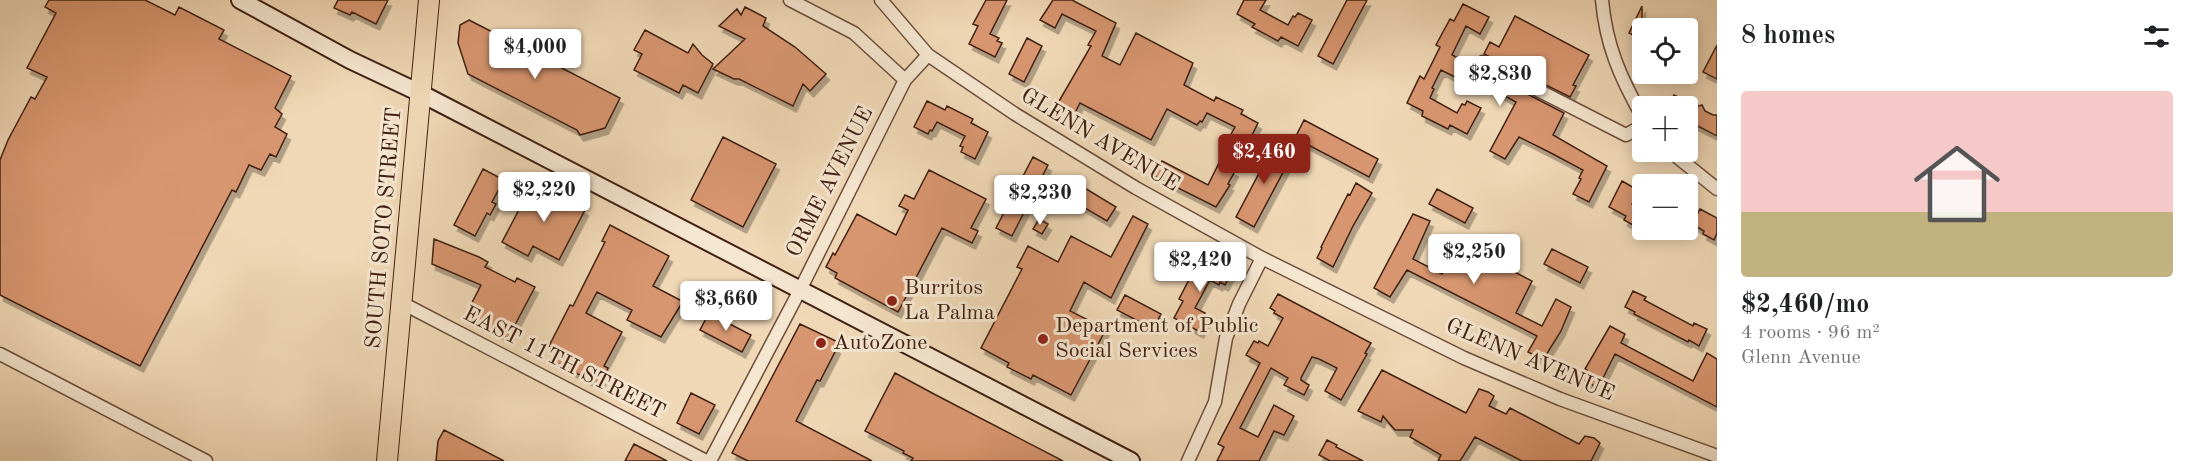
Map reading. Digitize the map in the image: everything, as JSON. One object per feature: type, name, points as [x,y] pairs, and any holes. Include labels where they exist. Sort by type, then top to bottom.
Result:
[{"type":"main road","points":[[240,0],[350,60],[420,93],[1131,461]]},
{"type":"main road","name":"SOUTH SOTO STREET","points":[[387,461],[429,0]]},
{"type":"street","points":[[790,0],[854,33],[905,80]]},
{"type":"street","name":"GLENN AVENUE","points":[[881,0],[928,55],[1015,114],[1136,188],[1262,258],[1464,358],[1560,399],[1717,456]]},
{"type":"street","points":[[1602,0],[1605,27],[1613,58],[1632,99]]},
{"type":"street","name":"ORME AVENUE","points":[[708,461],[800,290],[905,80],[928,55]]},
{"type":"street","points":[[1482,62],[1626,135],[1632,132]]},
{"type":"street","points":[[1683,162],[1717,189]]},
{"type":"street","points":[[1188,461],[1215,402],[1226,338],[1239,304],[1262,258]]},
{"type":"street","name":"EAST 11TH STREET","points":[[402,303],[708,461]]},
{"type":"street","points":[[0,354],[206,461]]},
{"type":"building","points":[[49,0],[145,0],[175,15],[179,7],[224,30],[219,39],[291,76],[275,108],[282,114],[275,127],[287,134],[276,157],[270,154],[261,170],[249,165],[236,192],[232,190],[140,366],[0,295],[0,160],[31,97],[35,99],[47,77],[27,68],[56,13],[45,7]]},
{"type":"building","points":[[338,0],[388,0],[376,24],[352,12],[350,15],[334,8]]},
{"type":"building","points":[[986,0],[1007,0],[990,34],[999,38],[997,41],[1002,43],[995,57],[969,44],[978,26],[973,24]]},
{"type":"building","points":[[1053,0],[1072,0],[1116,23],[1102,56],[1120,65],[1136,33],[1193,63],[1184,85],[1214,101],[1216,97],[1243,110],[1241,114],[1258,123],[1245,149],[1231,142],[1233,138],[1230,136],[1235,127],[1207,113],[1202,122],[1200,121],[1197,125],[1167,109],[1151,140],[1080,103],[1071,121],[1056,114],[1060,105],[1058,103],[1091,46],[1088,45],[1096,31],[1062,14],[1055,28],[1040,20]]},
{"type":"building","points":[[1244,0],[1266,0],[1260,10],[1288,25],[1293,16],[1295,17],[1298,13],[1312,20],[1298,46],[1281,37],[1278,41],[1252,27],[1255,24],[1237,14]]},
{"type":"building","points":[[1347,0],[1367,0],[1333,64],[1318,56]]},
{"type":"building","points":[[1463,4],[1489,17],[1480,34],[1466,26],[1452,55],[1564,113],[1553,135],[1607,166],[1589,202],[1573,194],[1583,170],[1549,152],[1519,137],[1505,159],[1490,151],[1516,102],[1460,72],[1457,78],[1441,70],[1430,98],[1457,113],[1462,104],[1465,105],[1467,101],[1481,108],[1467,134],[1450,125],[1448,129],[1422,116],[1423,111],[1407,103],[1420,76],[1424,79],[1440,47],[1436,45],[1450,19],[1454,21]]},
{"type":"building","points":[[1642,6],[1642,18],[1636,18]]},
{"type":"building","points":[[745,7],[766,18],[763,26],[795,47],[826,74],[810,91],[803,84],[793,106],[739,79],[713,69],[745,39],[719,26],[737,9],[741,15]]},
{"type":"building","points":[[1515,16],[1589,55],[1573,85],[1576,86],[1570,97],[1484,54],[1490,42],[1499,47]]},
{"type":"building","points":[[469,20],[620,98],[605,128],[580,135],[577,130],[468,74],[458,43],[460,25]]},
{"type":"building","points":[[645,30],[688,53],[693,44],[713,64],[698,93],[683,85],[679,93],[634,70],[642,54],[634,50]]},
{"type":"building","points":[[1027,38],[1042,46],[1024,82],[1009,74]]},
{"type":"building","points":[[1717,45],[1717,79],[1703,72]]},
{"type":"building","points":[[927,101],[945,110],[947,106],[973,119],[971,123],[988,132],[975,159],[961,152],[963,147],[960,146],[965,136],[937,122],[928,134],[914,127]]},
{"type":"building","points":[[1698,105],[1702,105],[1705,111],[1717,115],[1717,136],[1698,126]]},
{"type":"building","points":[[1304,120],[1378,159],[1369,177],[1295,138]]},
{"type":"building","points":[[723,137],[776,164],[743,227],[691,200]]},
{"type":"building","points":[[1275,143],[1291,152],[1286,162],[1288,163],[1254,227],[1236,217]]},
{"type":"building","points":[[1033,157],[1048,165],[1012,236],[996,228]]},
{"type":"building","points":[[1162,161],[1208,185],[1219,163],[1235,171],[1228,184],[1230,185],[1216,207],[1154,176]]},
{"type":"building","points":[[483,169],[504,180],[492,202],[496,204],[490,215],[487,213],[475,236],[454,225]]},
{"type":"building","points":[[929,170],[986,199],[971,228],[978,231],[972,243],[942,228],[898,312],[835,278],[837,273],[826,267],[857,214],[896,235],[908,210],[899,206],[905,195],[914,199]]},
{"type":"building","points":[[1065,176],[1116,207],[1107,221],[1056,191]]},
{"type":"building","points":[[1622,181],[1632,187],[1632,224],[1624,220],[1626,216],[1609,207]]},
{"type":"building","points":[[533,183],[585,210],[559,260],[533,246],[528,256],[502,242]]},
{"type":"building","points":[[1356,183],[1372,193],[1333,267],[1317,258],[1348,194],[1350,195]]},
{"type":"building","points":[[1437,189],[1473,208],[1465,223],[1429,204]]},
{"type":"building","points":[[1700,209],[1717,218],[1717,233],[1714,240],[1703,234],[1704,231],[1698,228]]},
{"type":"building","points":[[1413,214],[1430,221],[1413,259],[1442,274],[1458,243],[1532,281],[1516,313],[1542,326],[1556,299],[1571,307],[1561,331],[1543,360],[1528,352],[1537,336],[1407,270],[1390,297],[1374,288]]},
{"type":"building","points":[[1133,216],[1148,224],[1111,298],[1084,282],[1070,311],[1106,329],[1071,395],[1033,375],[1031,379],[1007,367],[1009,363],[981,348],[1022,269],[1017,267],[1028,246],[1058,262],[1071,236],[1111,257]]},
{"type":"building","points":[[1039,219],[1048,224],[1042,234],[1033,229]]},
{"type":"building","points":[[610,225],[669,256],[653,286],[682,303],[661,337],[627,320],[632,310],[597,292],[586,313],[622,332],[604,366],[608,368],[599,385],[555,362],[559,351],[549,346],[570,305],[573,306],[605,242],[602,241]]},
{"type":"building","points":[[434,239],[479,257],[488,262],[485,267],[515,282],[517,278],[535,287],[508,338],[465,316],[481,285],[432,264]]},
{"type":"building","points":[[1552,249],[1588,267],[1580,283],[1544,264]]},
{"type":"building","points":[[1206,257],[1232,271],[1225,285],[1220,282],[1219,285],[1210,280],[1195,308],[1205,313],[1203,316],[1208,318],[1200,332],[1174,318],[1183,301],[1179,299],[1193,272],[1197,275]]},
{"type":"building","points":[[1633,291],[1646,297],[1644,300],[1693,326],[1694,323],[1707,329],[1699,346],[1634,314],[1635,312],[1625,307]]},
{"type":"building","points":[[1278,294],[1371,343],[1365,353],[1367,354],[1341,400],[1325,391],[1337,368],[1319,359],[1312,357],[1301,378],[1309,385],[1304,395],[1284,385],[1288,378],[1271,368],[1240,428],[1258,437],[1274,405],[1294,416],[1284,435],[1274,431],[1259,461],[1217,461],[1224,447],[1218,444],[1260,363],[1246,355],[1254,341],[1268,346],[1283,318],[1270,308]]},
{"type":"building","points":[[1125,295],[1161,314],[1153,329],[1117,310]]},
{"type":"building","points":[[709,313],[751,335],[742,352],[700,330]]},
{"type":"building","points":[[800,324],[838,342],[820,381],[817,380],[796,421],[872,461],[748,461],[732,453]]},
{"type":"building","points":[[1610,326],[1625,334],[1621,343],[1693,381],[1707,353],[1717,359],[1717,407],[1615,354],[1598,388],[1583,380],[1587,370],[1585,369]]},
{"type":"building","points":[[1382,370],[1466,413],[1479,389],[1494,396],[1489,406],[1506,414],[1510,408],[1579,444],[1585,436],[1594,438],[1600,443],[1591,461],[1522,461],[1475,437],[1460,461],[1438,461],[1441,455],[1410,437],[1413,430],[1395,430],[1383,416],[1381,422],[1358,411]]},
{"type":"building","points":[[895,373],[1063,461],[911,461],[913,458],[903,453],[904,451],[865,431]]},
{"type":"building","points":[[691,393],[715,405],[699,434],[677,423]]},
{"type":"building","points":[[444,430],[504,461],[436,461],[438,441]]},
{"type":"building","points":[[1327,440],[1363,461],[1330,461],[1319,455]]},
{"type":"building","points":[[634,444],[667,461],[625,461]]},
{"type":"place","name":"Burritos La Palma","points":[[892,301]]},
{"type":"place","name":"Department of Public Social Services","points":[[1043,339]]},
{"type":"place","name":"AutoZone","points":[[821,343]]}]
